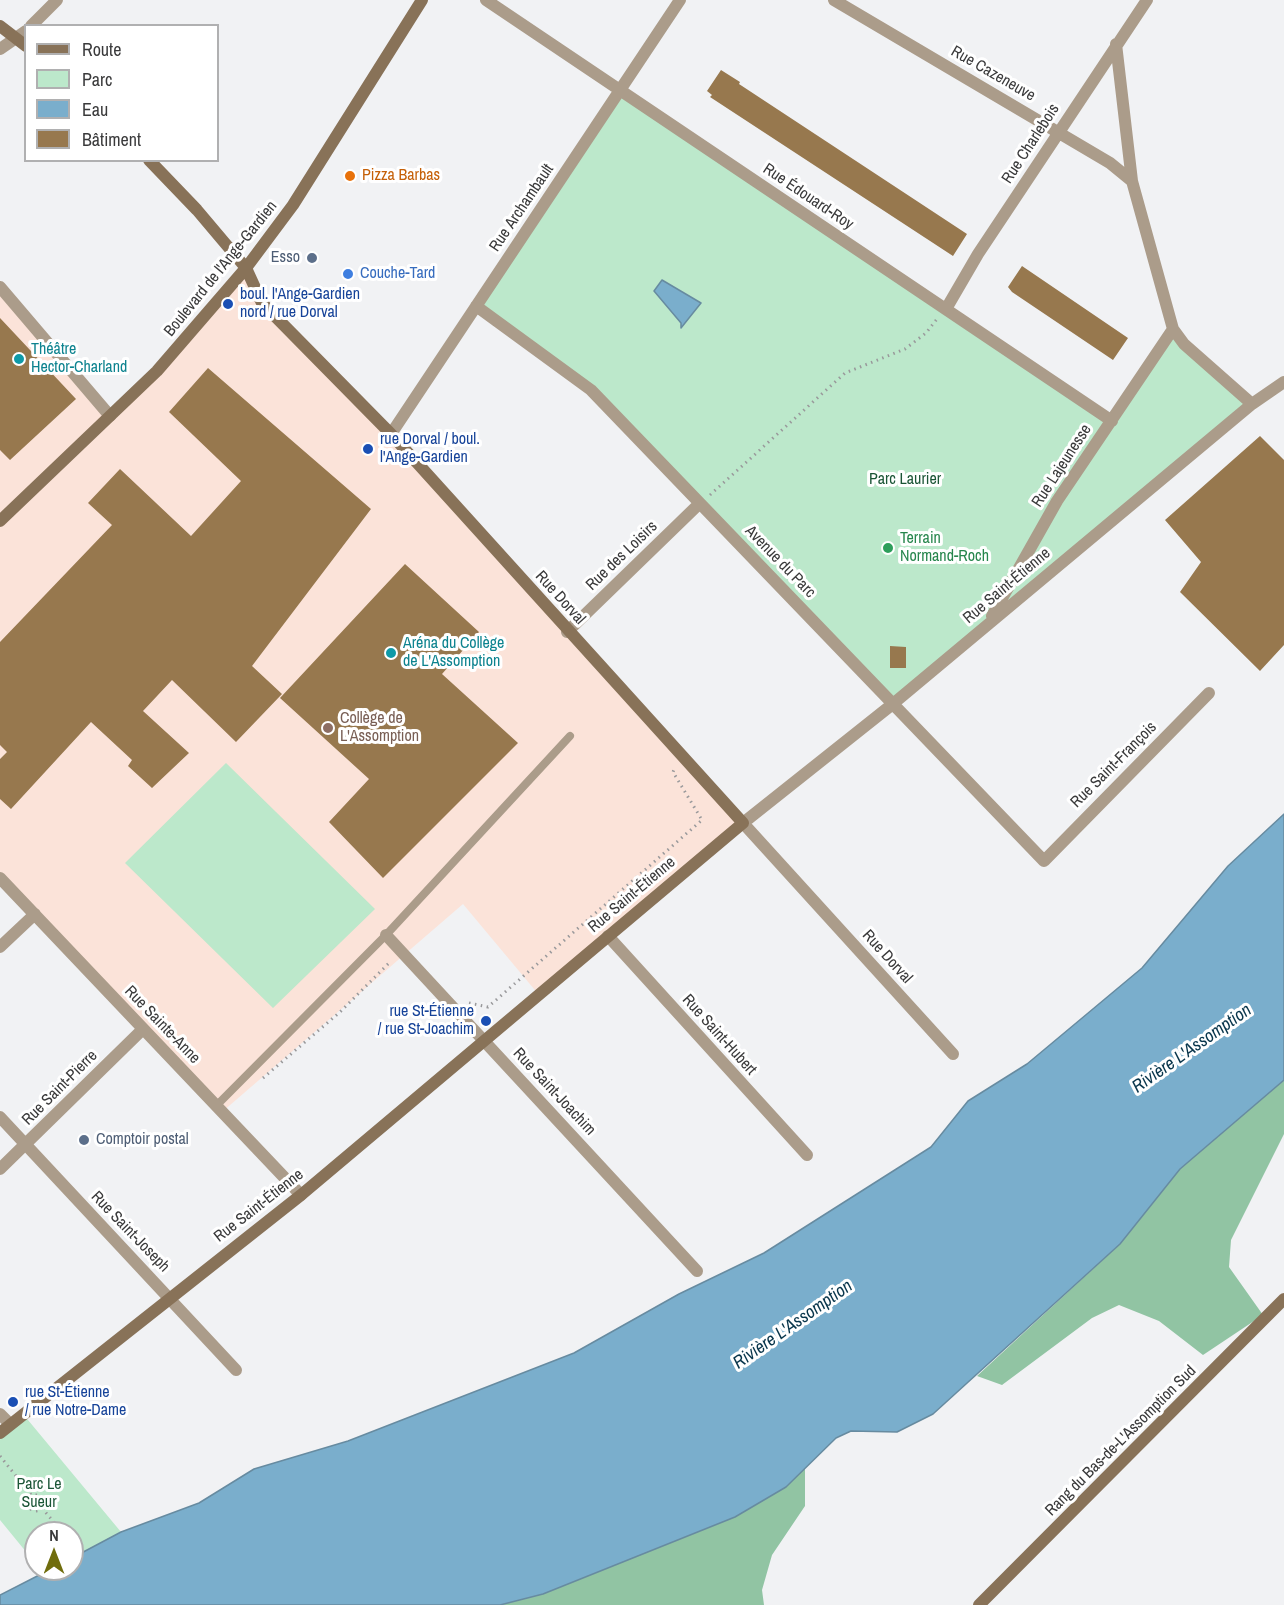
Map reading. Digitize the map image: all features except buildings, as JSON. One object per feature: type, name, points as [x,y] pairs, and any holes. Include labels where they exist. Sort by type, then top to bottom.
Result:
[{"type":"street","points":[[33,24],[57,0]]},
{"type":"street","name":"Boulevard de l'Ange-Gardien","points":[[0,521],[172,355],[246,268],[293,205],[422,0]]},
{"type":"street","name":"Rue Édouard-Roy","points":[[486,0],[1112,421]]},
{"type":"street","name":"Rue Archambault","points":[[391,434],[680,0]]},
{"type":"street","name":"Rue Cazeneuve","points":[[834,0],[1059,132],[1110,163],[1132,181]]},
{"type":"street","name":"Rue Charlebois","points":[[946,309],[978,254],[1147,0]]},
{"type":"street","points":[[0,26],[23,39]]},
{"type":"street","points":[[0,49],[23,39]]},
{"type":"street","points":[[1116,44],[1132,181],[1173,329],[1184,344],[1252,404]]},
{"type":"street","name":"Rue Dorval","points":[[151,162],[197,210],[246,268],[262,303],[391,434],[567,632],[682,755],[953,1054]]},
{"type":"street","points":[[0,287],[110,416]]},
{"type":"street","name":"Avenue du Parc","points":[[476,306],[591,390],[1044,861]]},
{"type":"street","name":"Rue Lajeunesse","points":[[987,625],[1057,501],[1173,329]]},
{"type":"street","name":"Rue Saint-Étienne","points":[[0,1433],[301,1195],[743,823],[894,703],[1252,404],[1284,382]]},
{"type":"street","name":"Rue des Loisirs","points":[[567,632],[699,504]]},
{"type":"street","name":"Rue Saint-François","points":[[1044,861],[1209,693]]},
{"type":"street","name":"Rue Sainte-Anne","points":[[0,878],[301,1195]]},
{"type":"street","points":[[0,947],[35,914]]},
{"type":"street","name":"Rue Saint-Joachim","points":[[386,935],[697,1271]]},
{"type":"street","name":"Rue Saint-Hubert","points":[[608,936],[807,1155]]},
{"type":"street","name":"Rue Saint-Pierre","points":[[0,1169],[143,1029]]},
{"type":"street","name":"Rue Saint-Joseph","points":[[0,1117],[24,1146],[236,1370]]},
{"type":"street","name":"Rang du Bas-de-L'Assomption Sud","points":[[979,1605],[1284,1299]]},
{"type":"street","points":[[0,1414],[10,1424]]},
{"type":"lane","points":[[216,1106],[386,935],[570,736]]},
{"type":"path","points":[[699,504],[845,373],[905,349],[926,333],[946,309]]},
{"type":"path","points":[[444,998],[488,1007],[702,820],[673,772],[682,755]]},
{"type":"path","points":[[259,1081],[340,1012],[400,951]]},
{"type":"path","points":[[0,1456],[32,1496]]},
{"type":"path","points":[[32,1496],[40,1495],[43,1499],[42,1509],[52,1521]]},
{"type":"path","points":[[32,1496],[29,1500],[30,1507],[37,1510],[42,1509]]},
{"type":"shaded area","name":"Collège de L'Assomption","points":[[246,268],[262,303],[743,823],[539,995],[463,904],[222,1112],[0,876],[0,287],[111,415]]},
{"type":"green space","name":"Parc Laurier","points":[[620,90],[1111,420],[1173,329],[1252,404],[894,703],[591,390],[476,306]]},
{"type":"green space","points":[[226,763],[375,909],[273,1008],[125,863]]},
{"type":"green space","points":[[1284,1080],[1284,1134],[1231,1240],[1229,1267],[1263,1315],[1203,1355],[1159,1321],[1119,1305],[1092,1318],[1002,1385],[977,1376],[1120,1244],[1180,1169]]},
{"type":"green space","name":"Parc Le Sueur","points":[[23,1414],[121,1532],[84,1552],[84,1521],[24,1521],[24,1549],[0,1520],[0,1434]]},
{"type":"green space","points":[[805,1468],[805,1506],[772,1555],[762,1590],[764,1605],[500,1605],[543,1594],[735,1517],[786,1487]]},
{"type":"water","points":[[662,280],[701,303],[681,328],[681,323],[654,291]]},
{"type":"water","name":"Rivière L'Assomption","points":[[1284,814],[1284,1080],[1180,1169],[1120,1244],[933,1414],[897,1432],[851,1431],[836,1438],[786,1487],[735,1517],[543,1594],[500,1605],[0,1605],[0,1595],[27,1581],[84,1581],[84,1552],[121,1532],[199,1503],[254,1469],[348,1441],[574,1353],[679,1294],[764,1253],[931,1147],[968,1101],[1027,1064],[1142,968],[1228,866]]},
{"type":"place","name":"Pizza Barbas","points":[[350,176]]},
{"type":"place","name":"Esso","points":[[312,258]]},
{"type":"place","name":"Couche-Tard","points":[[348,274]]},
{"type":"place","name":"boul. l'Ange-Gardien nord / rue Dorval","points":[[228,304]]},
{"type":"place","name":"Théâtre Hector-Charland","points":[[19,359]]},
{"type":"place","name":"rue Dorval / boul. l'Ange-Gardien","points":[[368,449]]},
{"type":"place","name":"Terrain Normand-Roch","points":[[888,548]]},
{"type":"place","name":"Aréna du Collège de L'Assomption","points":[[391,653]]},
{"type":"place","name":"Collège de L'Assomption","points":[[328,728]]},
{"type":"place","name":"rue St-Étienne / rue St-Joachim","points":[[486,1021]]},
{"type":"place","name":"Comptoir postal","points":[[84,1140]]},
{"type":"place","name":"rue St-Étienne / rue Notre-Dame","points":[[13,1402]]}]
